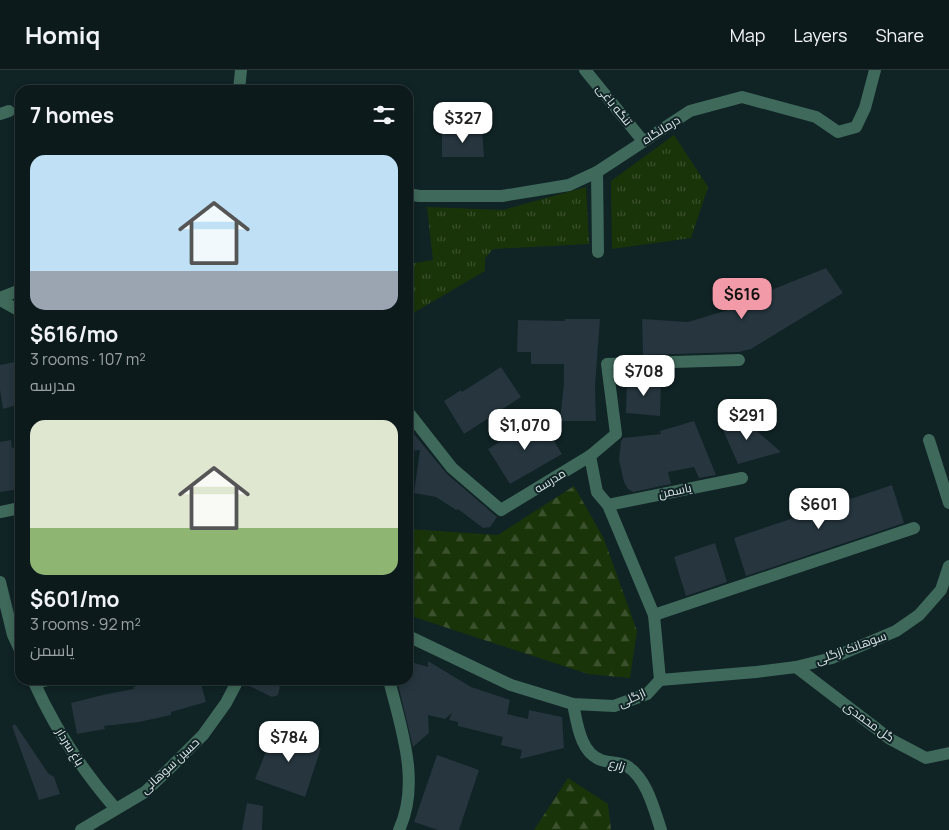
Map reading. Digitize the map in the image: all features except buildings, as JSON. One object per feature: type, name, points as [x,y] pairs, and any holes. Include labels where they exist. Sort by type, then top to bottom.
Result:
[{"type":"street","points":[[240,85],[241,70]]},
{"type":"street","name":"تنگه باغی","points":[[585,70],[643,141]]},
{"type":"street","name":"درمانگاه","points":[[413,195],[502,196],[569,185],[597,172],[690,111],[742,97],[816,117],[838,132],[856,127],[865,108],[875,70]]},
{"type":"street","points":[[597,172],[598,252]]},
{"type":"street","points":[[0,299],[15,292]]},
{"type":"street","points":[[0,299],[15,308]]},
{"type":"street","name":"مدرسه","points":[[413,418],[452,468],[501,510],[590,456],[616,434],[607,364],[739,360]]},
{"type":"street","points":[[929,440],[949,502]]},
{"type":"street","name":"ازگلی","points":[[413,638],[511,684],[573,704],[614,706],[647,694],[660,680],[654,615],[608,505],[597,492],[590,456]]},
{"type":"street","name":"یاسمن","points":[[608,505],[742,478]]},
{"type":"street","points":[[0,512],[15,509]]},
{"type":"street","points":[[654,615],[914,528]]},
{"type":"street","name":"سوهانک ازگلی","points":[[660,680],[796,667],[832,658],[896,631],[919,615],[941,590],[949,566]]},
{"type":"street","points":[[0,582],[15,639]]},
{"type":"street","name":"گل محمدی","points":[[796,667],[890,739],[926,758],[949,753]]},
{"type":"street","name":"باغ سردار","points":[[36,685],[58,728],[87,773],[115,808]]},
{"type":"street","name":"حسین سوهانی","points":[[81,830],[115,808],[145,792],[203,735],[226,703],[235,685]]},
{"type":"street","points":[[390,685],[406,748],[409,791],[404,820],[399,830]]},
{"type":"street","name":"زارع","points":[[573,704],[579,733],[586,748],[598,760],[626,766],[641,780],[661,830]]},
{"type":"green space","points":[[674,135],[708,187],[691,238],[612,249],[611,181]]},
{"type":"green space","points":[[586,187],[589,244],[493,249],[485,258],[485,271],[413,313],[413,263],[433,260],[427,207],[503,210]]},
{"type":"green space","points":[[574,486],[604,539],[637,631],[630,678],[588,674],[413,617],[413,529],[498,535]]},
{"type":"green space","points":[[568,778],[608,804],[611,830],[534,830]]}]
